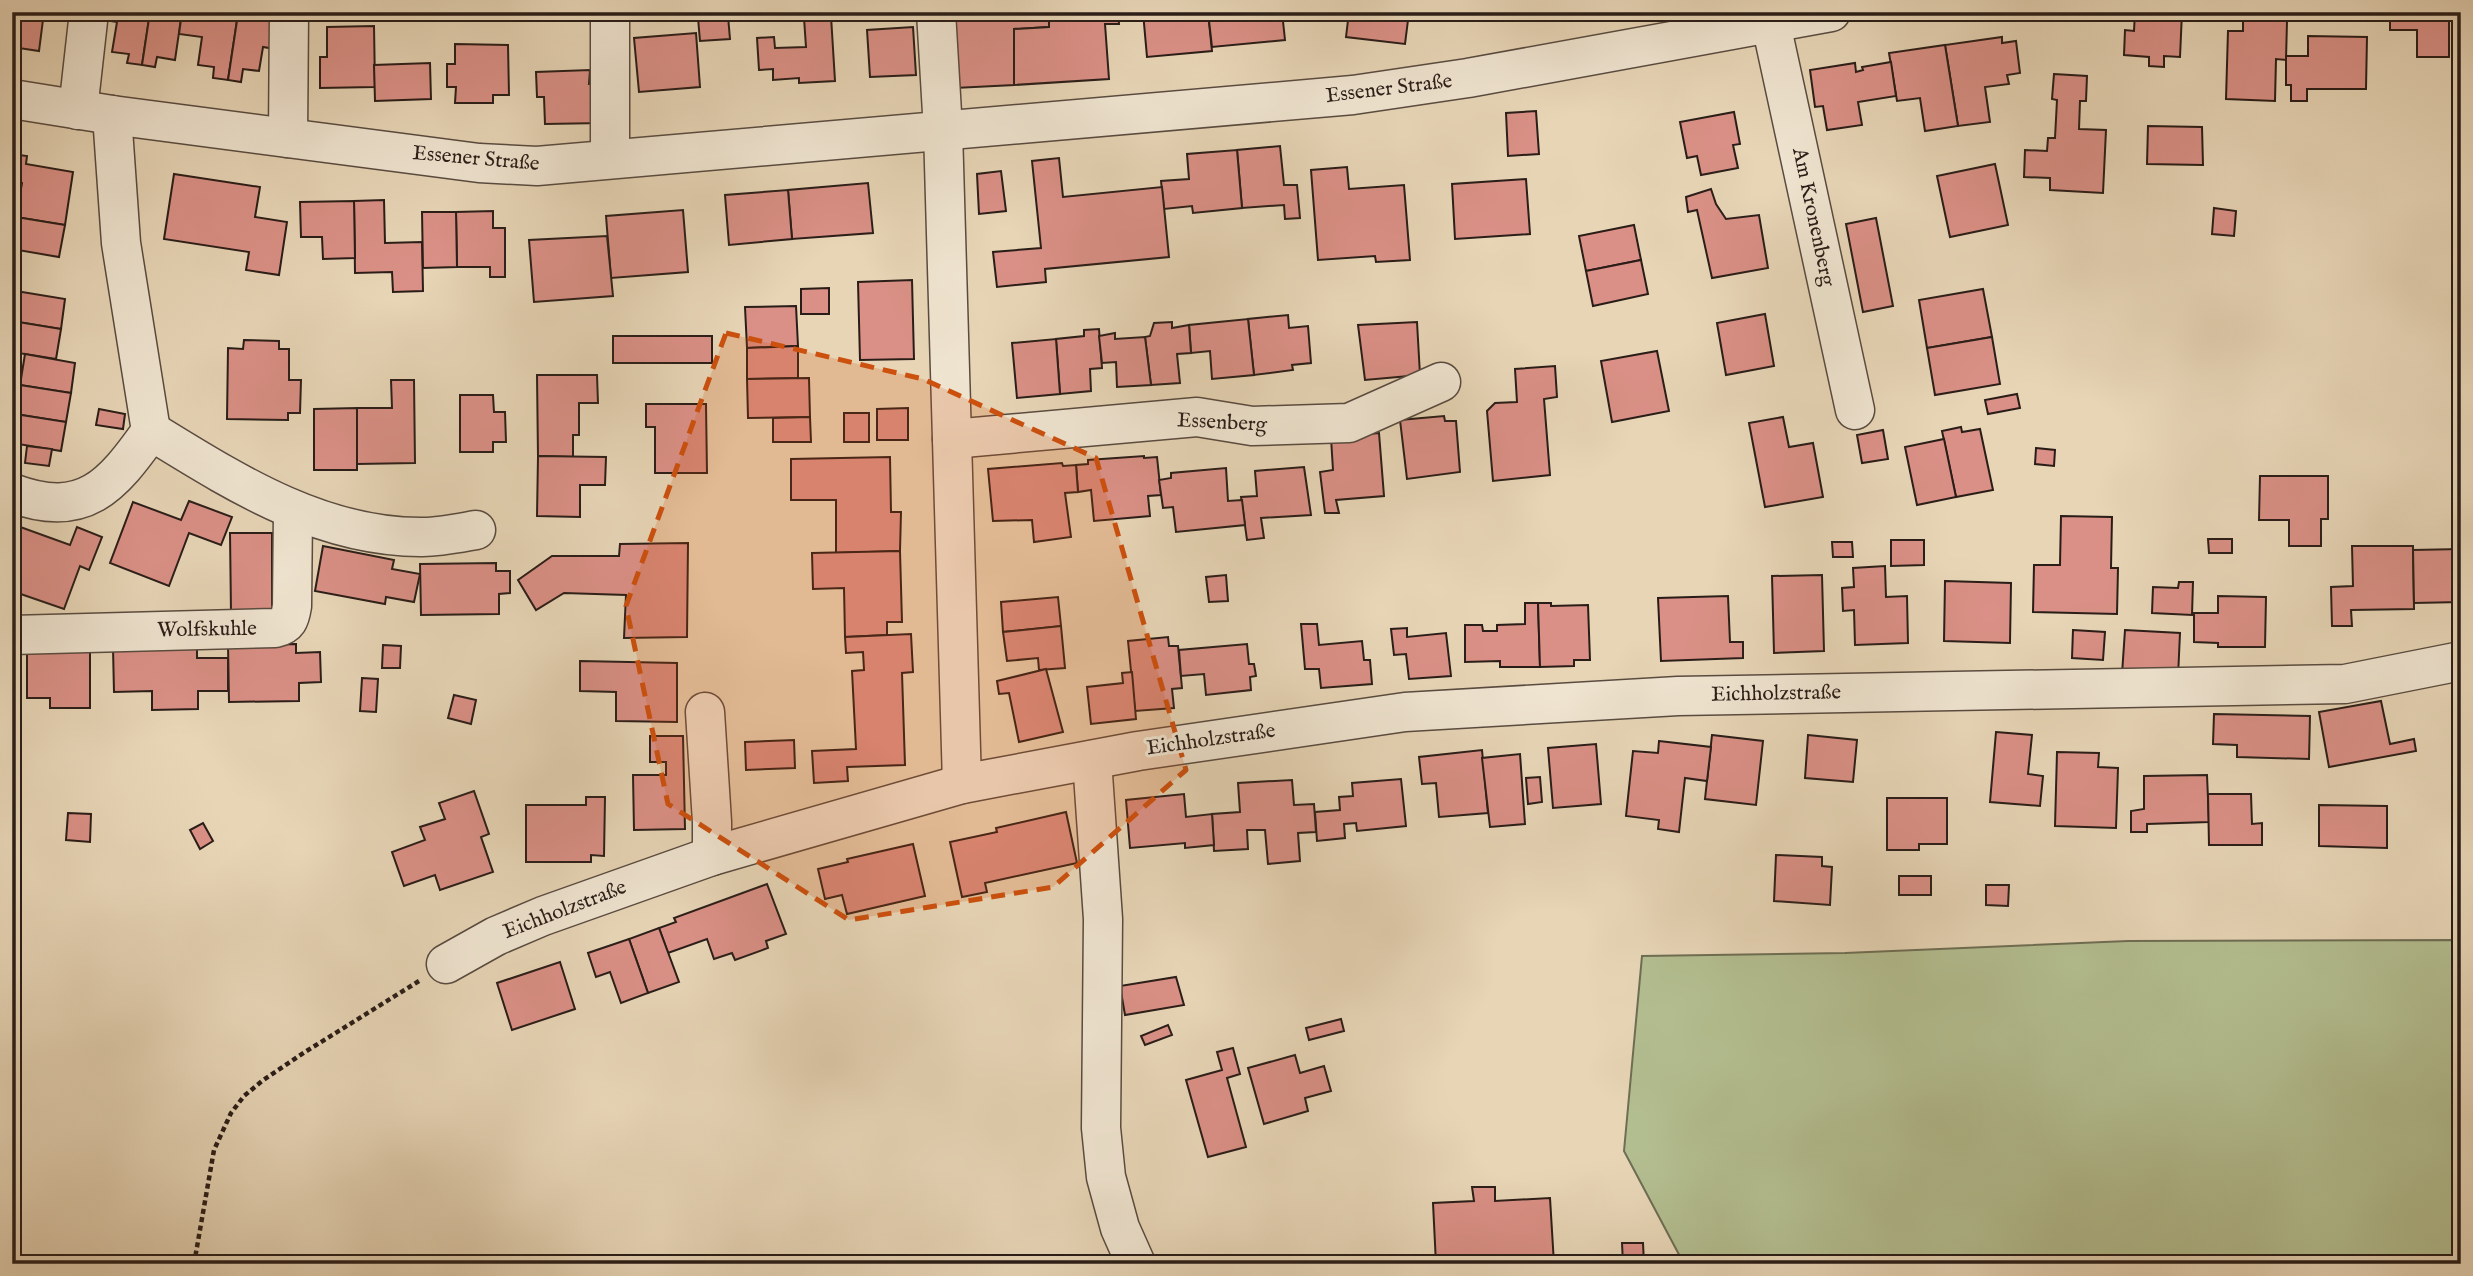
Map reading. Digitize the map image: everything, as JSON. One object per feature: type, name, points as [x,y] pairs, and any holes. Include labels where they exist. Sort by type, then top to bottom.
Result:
[{"type":"street","points":[[12,493],[39,502],[56,504],[78,501],[107,484],[131,459],[151,431],[121,243],[95,112],[89,12]]},
{"type":"street","points":[[288,138],[289,12]]},
{"type":"street","points":[[610,12],[610,159]]},
{"type":"street","points":[[936,12],[943,130],[962,784]]},
{"type":"street","name":"Essener Straße","points":[[12,99],[479,163],[537,166],[1353,95],[1468,78],[1831,12]]},
{"type":"street","name":"Am Kronenberg","points":[[1770,24],[1855,410]]},
{"type":"street","name":"Essenberg","points":[[952,439],[1197,417],[1252,426],[1349,423],[1441,382]]},
{"type":"street","points":[[151,431],[265,499],[293,511],[391,536],[425,537],[476,530]]},
{"type":"street","name":"Wolfskuhle","points":[[12,635],[284,626],[290,618],[292,606],[293,511]]},
{"type":"street","name":"Eichholzstraße","points":[[446,964],[496,936],[543,916],[712,856],[962,784],[1092,760],[1405,712],[1678,696],[2345,684],[2461,661]]},
{"type":"street","points":[[705,712],[712,856]]},
{"type":"street","points":[[1092,760],[1103,919],[1101,1128],[1106,1177],[1120,1227],[1136,1264]]},
{"type":"path","points":[[194,1264],[214,1150],[231,1113],[244,1096],[305,1052],[446,964]]},
{"type":"highlighted area","points":[[726,333],[923,379],[1096,458],[1186,770],[1053,887],[849,920],[668,804],[626,606]]},
{"type":"green space","points":[[2461,940],[2461,1264],[1684,1264],[1624,1151],[1642,956],[1845,953],[2128,941]]},
{"type":"building","points":[[12,12],[44,12],[39,51],[12,47]]},
{"type":"building","points":[[106,12],[150,12],[142,65],[127,63],[129,54],[112,52],[117,22],[104,20]]},
{"type":"building","points":[[150,12],[182,12],[175,60],[157,57],[155,67],[142,65]]},
{"type":"building","points":[[182,12],[238,14],[228,80],[213,78],[214,67],[198,65],[202,37],[179,34]]},
{"type":"building","points":[[950,12],[1049,12],[1049,27],[1014,29],[1014,85],[955,88]]},
{"type":"building","points":[[1049,12],[1118,12],[1119,24],[1105,24],[1109,79],[1014,85],[1014,29],[1049,27]]},
{"type":"building","points":[[1143,12],[1208,12],[1212,51],[1147,57]]},
{"type":"building","points":[[1208,12],[1282,12],[1285,40],[1212,47]]},
{"type":"building","points":[[1349,12],[1409,12],[1405,44],[1346,37]]},
{"type":"building","points":[[2135,12],[2182,12],[2180,57],[2164,56],[2164,67],[2149,66],[2149,57],[2124,55],[2125,30],[2134,31]]},
{"type":"building","points":[[2390,12],[2449,12],[2449,57],[2417,57],[2417,30],[2390,30]]},
{"type":"building","points":[[238,14],[279,20],[275,49],[263,47],[259,71],[243,69],[241,82],[228,80]]},
{"type":"building","points":[[728,16],[730,39],[700,41],[698,18]]},
{"type":"building","points":[[831,16],[835,81],[799,83],[799,78],[773,80],[773,69],[759,70],[757,38],[774,37],[775,48],[806,47],[804,18]]},
{"type":"building","points":[[2243,19],[2287,21],[2286,60],[2276,59],[2275,101],[2226,99],[2228,31],[2243,31]]},
{"type":"building","points":[[374,26],[375,87],[320,88],[320,57],[327,57],[327,27]]},
{"type":"building","points":[[913,27],[916,75],[870,77],[867,30]]},
{"type":"building","points":[[696,33],[700,87],[639,92],[634,38]]},
{"type":"building","points":[[2308,36],[2367,37],[2366,89],[2307,89],[2307,101],[2291,101],[2291,85],[2286,85],[2286,56],[2308,56]]},
{"type":"building","points":[[2002,37],[2002,43],[2016,41],[2020,73],[2007,75],[2009,84],[1985,87],[1990,122],[1958,126],[1945,45]]},
{"type":"building","points":[[455,44],[508,45],[509,95],[493,95],[493,103],[455,103],[456,87],[447,87],[447,64],[455,64]]},
{"type":"building","points":[[1945,45],[1958,126],[1925,131],[1920,98],[1897,101],[1889,53]]},
{"type":"building","points":[[1891,62],[1896,96],[1858,102],[1862,125],[1827,130],[1823,106],[1815,107],[1810,70],[1855,63],[1856,72],[1863,70],[1862,67]]},
{"type":"building","points":[[430,63],[431,99],[375,101],[374,65]]},
{"type":"building","points":[[590,70],[589,84],[601,83],[603,123],[545,124],[544,97],[537,97],[536,72]]},
{"type":"building","points":[[2054,74],[2087,76],[2086,101],[2080,101],[2079,129],[2106,130],[2103,193],[2050,190],[2050,178],[2024,177],[2025,150],[2047,151],[2048,138],[2055,138],[2057,100],[2052,99]]},
{"type":"building","points":[[1536,111],[1539,154],[1508,156],[1506,113]]},
{"type":"building","points":[[1734,112],[1740,144],[1733,145],[1738,168],[1701,175],[1697,156],[1687,158],[1680,122]]},
{"type":"building","points":[[2148,126],[2202,127],[2203,165],[2147,164]]},
{"type":"building","points":[[1280,146],[1284,185],[1297,185],[1300,218],[1285,219],[1284,205],[1242,208],[1237,150]]},
{"type":"building","points":[[1237,150],[1242,208],[1193,213],[1192,206],[1164,209],[1161,181],[1189,179],[1187,154]]},
{"type":"building","points":[[12,154],[27,156],[26,164],[73,172],[65,225],[16,217],[22,183],[12,181]]},
{"type":"building","points":[[1059,158],[1063,197],[1162,187],[1169,257],[1045,269],[1046,282],[997,287],[993,252],[1041,248],[1032,161]]},
{"type":"building","points":[[1995,164],[2008,225],[1950,237],[1937,176]]},
{"type":"building","points":[[1347,167],[1349,189],[1404,185],[1410,260],[1376,262],[1375,256],[1318,260],[1311,170]]},
{"type":"building","points":[[1001,171],[1006,211],[979,214],[977,174]]},
{"type":"building","points":[[174,174],[260,187],[255,217],[287,222],[279,275],[246,270],[249,252],[164,239]]},
{"type":"building","points":[[1526,179],[1530,234],[1455,239],[1452,184]]},
{"type":"building","points":[[868,183],[873,233],[792,239],[788,190]]},
{"type":"building","points":[[1711,189],[1716,204],[1726,219],[1759,215],[1768,268],[1712,278],[1697,210],[1688,212],[1686,197]]},
{"type":"building","points":[[788,190],[792,239],[729,245],[725,195]]},
{"type":"building","points":[[384,200],[385,243],[422,242],[423,291],[393,292],[392,272],[355,273],[354,201]]},
{"type":"building","points":[[354,201],[355,258],[323,259],[322,237],[301,237],[300,202]]},
{"type":"building","points":[[2214,208],[2236,211],[2234,236],[2212,234]]},
{"type":"building","points":[[683,210],[688,272],[611,278],[606,216]]},
{"type":"building","points":[[493,211],[493,228],[505,228],[505,277],[490,277],[490,267],[457,267],[456,212]]},
{"type":"building","points":[[422,212],[456,212],[457,267],[423,268]]},
{"type":"building","points":[[16,217],[65,225],[59,257],[12,249]]},
{"type":"building","points":[[1876,218],[1893,306],[1863,312],[1846,224]]},
{"type":"building","points":[[1634,225],[1641,260],[1586,271],[1579,236]]},
{"type":"building","points":[[607,236],[613,296],[534,302],[529,240]]},
{"type":"building","points":[[1641,260],[1648,294],[1593,306],[1586,271]]},
{"type":"building","points":[[912,280],[914,359],[860,360],[858,282]]},
{"type":"building","points":[[829,288],[829,314],[801,314],[801,289]]},
{"type":"building","points":[[1983,289],[1992,337],[1927,348],[1919,300]]},
{"type":"building","points":[[16,291],[65,299],[61,329],[12,321]]},
{"type":"building","points":[[796,306],[798,346],[747,348],[745,307]]},
{"type":"building","points":[[1765,314],[1774,366],[1726,375],[1717,323]]},
{"type":"building","points":[[1288,315],[1289,328],[1308,326],[1311,363],[1292,365],[1293,370],[1254,375],[1248,319]]},
{"type":"building","points":[[1248,319],[1254,375],[1212,379],[1210,351],[1191,353],[1189,325]]},
{"type":"building","points":[[12,321],[61,329],[56,359],[12,352]]},
{"type":"building","points":[[1172,322],[1172,328],[1189,325],[1191,353],[1177,354],[1180,383],[1151,385],[1145,337],[1150,336],[1154,323]]},
{"type":"building","points":[[1417,322],[1420,375],[1365,380],[1358,325]]},
{"type":"building","points":[[1099,329],[1102,368],[1090,369],[1091,391],[1060,394],[1056,339],[1084,336],[1084,330]]},
{"type":"building","points":[[1115,333],[1115,339],[1145,337],[1151,385],[1117,387],[1116,362],[1102,363],[1099,336]]},
{"type":"building","points":[[613,336],[712,336],[712,363],[613,363]]},
{"type":"building","points":[[1992,337],[2000,384],[1935,395],[1927,348]]},
{"type":"building","points":[[1056,339],[1060,394],[1017,398],[1012,343]]},
{"type":"building","points":[[244,340],[279,341],[279,349],[289,349],[289,380],[301,380],[300,413],[288,413],[288,420],[227,419],[228,348],[243,349]]},
{"type":"building","points":[[798,346],[798,378],[747,379],[747,348]]},
{"type":"building","points":[[1657,351],[1669,411],[1612,422],[1601,361]]},
{"type":"building","points":[[25,354],[75,363],[71,393],[20,385]]},
{"type":"building","points":[[1555,366],[1557,397],[1544,399],[1550,475],[1493,481],[1487,411],[1495,403],[1517,402],[1515,369]]},
{"type":"building","points":[[537,375],[597,375],[598,403],[579,403],[579,435],[573,435],[573,457],[538,456]]},
{"type":"building","points":[[809,378],[810,417],[748,418],[747,379]]},
{"type":"building","points":[[391,380],[414,380],[415,463],[357,464],[357,408],[392,408]]},
{"type":"building","points":[[20,385],[71,393],[66,422],[15,414]]},
{"type":"building","points":[[2017,394],[2020,408],[1988,414],[1985,400]]},
{"type":"building","points":[[460,395],[493,395],[494,412],[505,412],[506,442],[493,442],[493,452],[460,452]]},
{"type":"building","points":[[646,404],[706,404],[707,473],[655,473],[655,427],[646,427]]},
{"type":"building","points":[[357,408],[357,470],[314,470],[314,409]]},
{"type":"building","points":[[908,408],[908,440],[877,440],[877,409]]},
{"type":"building","points":[[99,409],[125,414],[123,429],[96,425]]},
{"type":"building","points":[[844,413],[869,413],[869,442],[844,442]]},
{"type":"building","points":[[15,414],[66,422],[61,451],[12,443]]},
{"type":"building","points":[[1444,416],[1445,421],[1456,421],[1460,472],[1407,479],[1400,420]]},
{"type":"building","points":[[810,417],[811,442],[773,442],[773,418]]},
{"type":"building","points":[[1783,417],[1789,447],[1813,443],[1823,497],[1765,507],[1749,423]]},
{"type":"building","points":[[1961,427],[1962,432],[1980,429],[1993,490],[1956,497],[1942,431]]},
{"type":"building","points":[[1883,430],[1888,459],[1862,463],[1857,435]]},
{"type":"building","points":[[1379,433],[1384,496],[1336,500],[1339,513],[1325,513],[1320,472],[1333,470],[1331,438]]},
{"type":"building","points":[[1944,439],[1956,497],[1917,505],[1905,447]]},
{"type":"building","points":[[27,446],[52,449],[49,466],[25,463]]},
{"type":"building","points":[[2036,448],[2055,450],[2054,466],[2035,464]]},
{"type":"building","points":[[538,456],[606,457],[605,485],[580,485],[580,517],[537,516]]},
{"type":"building","points":[[890,457],[891,512],[901,512],[900,551],[836,553],[836,500],[791,500],[791,459]]},
{"type":"building","points":[[1157,457],[1161,495],[1148,496],[1150,516],[1094,521],[1091,490],[1078,492],[1076,465],[1088,464],[1088,460]]},
{"type":"building","points":[[1062,463],[1063,466],[1076,465],[1078,492],[1065,493],[1071,537],[1034,542],[1032,520],[993,521],[988,469]]},
{"type":"building","points":[[1304,467],[1311,515],[1261,518],[1264,538],[1247,540],[1241,497],[1257,496],[1255,471]]},
{"type":"building","points":[[1226,468],[1228,501],[1242,500],[1245,525],[1176,532],[1173,507],[1163,508],[1159,480],[1171,478],[1171,473]]},
{"type":"building","points":[[2260,476],[2328,476],[2328,519],[2321,519],[2321,546],[2289,546],[2289,520],[2259,520]]},
{"type":"building","points":[[2452,489],[2461,489],[2461,514],[2452,514]]},
{"type":"building","points":[[189,501],[232,517],[221,545],[189,533],[169,586],[110,563],[133,502],[181,520]]},
{"type":"building","points":[[2061,516],[2112,517],[2111,568],[2118,568],[2117,614],[2033,612],[2034,565],[2060,565]]},
{"type":"building","points":[[12,524],[70,545],[77,527],[102,537],[89,570],[80,566],[64,609],[12,591]]},
{"type":"building","points":[[230,533],[272,533],[272,613],[231,613]]},
{"type":"building","points":[[2208,539],[2232,539],[2232,553],[2209,553]]},
{"type":"building","points":[[1891,540],[1924,540],[1924,565],[1891,566]]},
{"type":"building","points":[[1832,542],[1852,542],[1853,557],[1833,557]]},
{"type":"building","points":[[688,543],[687,637],[624,638],[626,595],[564,593],[536,610],[518,580],[552,556],[619,556],[620,544]]},
{"type":"building","points":[[323,546],[394,560],[392,569],[420,574],[414,602],[386,597],[385,604],[315,591]]},
{"type":"building","points":[[2352,546],[2413,546],[2414,609],[2351,610],[2352,626],[2332,626],[2331,587],[2353,586]]},
{"type":"building","points":[[2461,549],[2461,602],[2414,603],[2413,550]]},
{"type":"building","points":[[900,551],[902,622],[887,622],[887,635],[845,637],[844,588],[813,589],[812,553]]},
{"type":"building","points":[[496,563],[496,571],[510,571],[510,593],[499,594],[499,614],[421,615],[420,564]]},
{"type":"building","points":[[1885,566],[1886,597],[1907,596],[1908,643],[1855,645],[1854,610],[1843,611],[1842,588],[1854,587],[1853,568]]},
{"type":"building","points":[[1226,575],[1228,601],[1209,602],[1206,577]]},
{"type":"building","points":[[1822,575],[1824,651],[1774,653],[1772,576]]},
{"type":"building","points":[[1945,581],[2011,583],[2010,643],[1944,641]]},
{"type":"building","points":[[2179,582],[2193,582],[2192,615],[2152,613],[2153,587],[2178,588]]},
{"type":"building","points":[[1728,596],[1730,642],[1743,642],[1743,658],[1661,661],[1658,598]]},
{"type":"building","points":[[2218,596],[2266,597],[2265,647],[2218,647],[2218,643],[2194,642],[2194,613],[2218,613]]},
{"type":"building","points":[[1058,597],[1061,626],[1003,632],[1001,602]]},
{"type":"building","points":[[1525,603],[1538,603],[1540,667],[1500,667],[1500,661],[1465,662],[1465,625],[1482,625],[1483,631],[1497,631],[1497,625],[1525,624]]},
{"type":"building","points":[[1538,603],[1551,603],[1551,606],[1588,605],[1590,660],[1574,660],[1574,666],[1540,667]]},
{"type":"building","points":[[1301,624],[1317,624],[1319,645],[1362,641],[1364,660],[1370,660],[1372,684],[1321,688],[1319,669],[1305,669]]},
{"type":"building","points":[[1061,626],[1065,668],[1039,670],[1038,658],[1007,661],[1003,632]]},
{"type":"building","points":[[1407,628],[1407,637],[1446,633],[1451,676],[1409,679],[1406,654],[1394,655],[1391,629]]},
{"type":"building","points":[[2073,630],[2105,632],[2103,660],[2072,658]]},
{"type":"building","points":[[2125,630],[2180,633],[2178,677],[2122,674]]},
{"type":"building","points":[[911,634],[913,672],[902,673],[905,765],[847,767],[848,781],[814,783],[812,751],[856,749],[852,671],[864,670],[863,652],[846,653],[845,637]]},
{"type":"building","points":[[1168,637],[1169,646],[1178,646],[1182,688],[1172,689],[1174,708],[1135,711],[1128,641]]},
{"type":"building","points":[[296,644],[296,653],[320,652],[321,682],[299,683],[299,701],[229,702],[228,645]]},
{"type":"building","points":[[1247,644],[1249,664],[1254,664],[1256,676],[1250,677],[1251,690],[1206,695],[1204,674],[1181,676],[1179,650]]},
{"type":"building","points":[[383,645],[401,646],[400,668],[382,668]]},
{"type":"building","points":[[197,646],[197,658],[228,658],[228,691],[198,691],[198,709],[152,710],[152,691],[114,692],[113,648]]},
{"type":"building","points":[[90,651],[90,708],[50,708],[50,698],[27,698],[27,652]]},
{"type":"building","points":[[580,661],[677,663],[677,722],[616,721],[616,692],[580,691]]},
{"type":"building","points":[[1046,669],[1063,732],[1019,742],[1009,693],[999,694],[997,681]]},
{"type":"building","points":[[1132,672],[1136,719],[1091,724],[1087,687],[1123,683],[1122,673]]},
{"type":"building","points":[[362,678],[378,679],[376,712],[360,711]]},
{"type":"building","points":[[454,695],[476,700],[471,724],[448,718]]},
{"type":"building","points":[[2381,701],[2390,744],[2414,739],[2416,751],[2329,767],[2319,712]]},
{"type":"building","points":[[2214,714],[2310,716],[2309,759],[2237,757],[2237,745],[2213,744]]},
{"type":"building","points":[[1996,732],[2032,735],[2028,774],[2043,776],[2040,806],[1990,802]]},
{"type":"building","points":[[1712,735],[1763,741],[1756,805],[1705,799]]},
{"type":"building","points":[[1808,735],[1857,740],[1853,782],[1805,778]]},
{"type":"building","points":[[650,736],[683,736],[685,829],[634,830],[633,775],[666,775],[666,762],[650,762]]},
{"type":"building","points":[[794,740],[795,768],[746,770],[745,742]]},
{"type":"building","points":[[1659,741],[1711,747],[1707,781],[1685,778],[1679,832],[1658,829],[1659,820],[1626,816],[1633,751],[1658,753]]},
{"type":"building","points":[[1596,744],[1601,804],[1553,808],[1548,748]]},
{"type":"building","points":[[1482,750],[1488,813],[1439,817],[1436,783],[1422,784],[1419,757]]},
{"type":"building","points":[[2057,752],[2099,753],[2098,767],[2118,768],[2116,828],[2055,826]]},
{"type":"building","points":[[1520,754],[1525,824],[1490,827],[1482,758]]},
{"type":"building","points":[[2207,775],[2209,822],[2147,824],[2147,832],[2131,832],[2131,811],[2144,809],[2144,776]]},
{"type":"building","points":[[1540,777],[1542,802],[1528,804],[1526,778]]},
{"type":"building","points":[[1401,779],[1406,826],[1357,831],[1356,823],[1344,824],[1345,838],[1317,841],[1315,812],[1340,810],[1339,797],[1353,796],[1352,783]]},
{"type":"building","points":[[1292,780],[1294,805],[1314,804],[1316,832],[1298,833],[1300,861],[1268,864],[1265,830],[1247,830],[1248,849],[1214,851],[1212,814],[1240,812],[1238,783]]},
{"type":"building","points":[[474,791],[489,834],[481,837],[493,872],[440,890],[435,875],[404,886],[392,852],[425,840],[420,827],[445,819],[439,803]]},
{"type":"building","points":[[1184,794],[1186,817],[1212,814],[1214,845],[1185,848],[1185,843],[1130,848],[1126,800]]},
{"type":"building","points":[[2208,794],[2251,794],[2252,824],[2262,823],[2262,845],[2209,845]]},
{"type":"building","points":[[586,797],[605,797],[604,856],[591,855],[591,862],[526,862],[526,805],[586,805]]},
{"type":"building","points":[[1887,798],[1947,798],[1947,844],[1919,844],[1919,850],[1887,850]]},
{"type":"building","points":[[2319,805],[2387,806],[2387,848],[2319,846]]},
{"type":"building","points":[[1066,812],[1077,863],[985,883],[987,892],[962,897],[950,842]]},
{"type":"building","points":[[68,813],[91,814],[90,842],[66,840]]},
{"type":"building","points":[[203,823],[213,841],[200,849],[190,830]]},
{"type":"building","points":[[913,844],[925,896],[847,914],[842,895],[825,899],[818,869],[848,862],[847,859]]},
{"type":"building","points":[[1776,855],[1822,857],[1822,866],[1832,867],[1830,905],[1774,901]]},
{"type":"building","points":[[1899,876],[1931,876],[1931,895],[1899,895]]},
{"type":"building","points":[[767,884],[786,934],[766,941],[768,948],[735,960],[732,953],[714,959],[707,939],[668,953],[659,928],[676,922],[674,918]]},
{"type":"building","points":[[1986,885],[2009,885],[2008,906],[1986,905]]},
{"type":"building","points":[[659,928],[679,982],[648,993],[629,939]]},
{"type":"building","points":[[629,939],[648,993],[621,1003],[610,972],[596,977],[588,953]]},
{"type":"building","points":[[560,962],[575,1009],[512,1030],[497,983]]},
{"type":"building","points":[[1176,977],[1184,1005],[1125,1015],[1120,986]]},
{"type":"building","points":[[1341,1019],[1344,1031],[1309,1040],[1306,1028]]},
{"type":"building","points":[[1168,1025],[1172,1035],[1145,1045],[1141,1036]]},
{"type":"building","points":[[1233,1048],[1240,1074],[1227,1078],[1246,1147],[1208,1157],[1186,1080],[1222,1070],[1217,1052]]},
{"type":"building","points":[[1295,1055],[1300,1073],[1324,1066],[1331,1091],[1305,1098],[1308,1111],[1264,1124],[1248,1068]]},
{"type":"building","points":[[1472,1187],[1495,1187],[1495,1201],[1550,1198],[1554,1264],[1436,1264],[1433,1203],[1474,1201]]},
{"type":"building","points":[[1622,1243],[1643,1243],[1644,1264],[1623,1264]]}]
